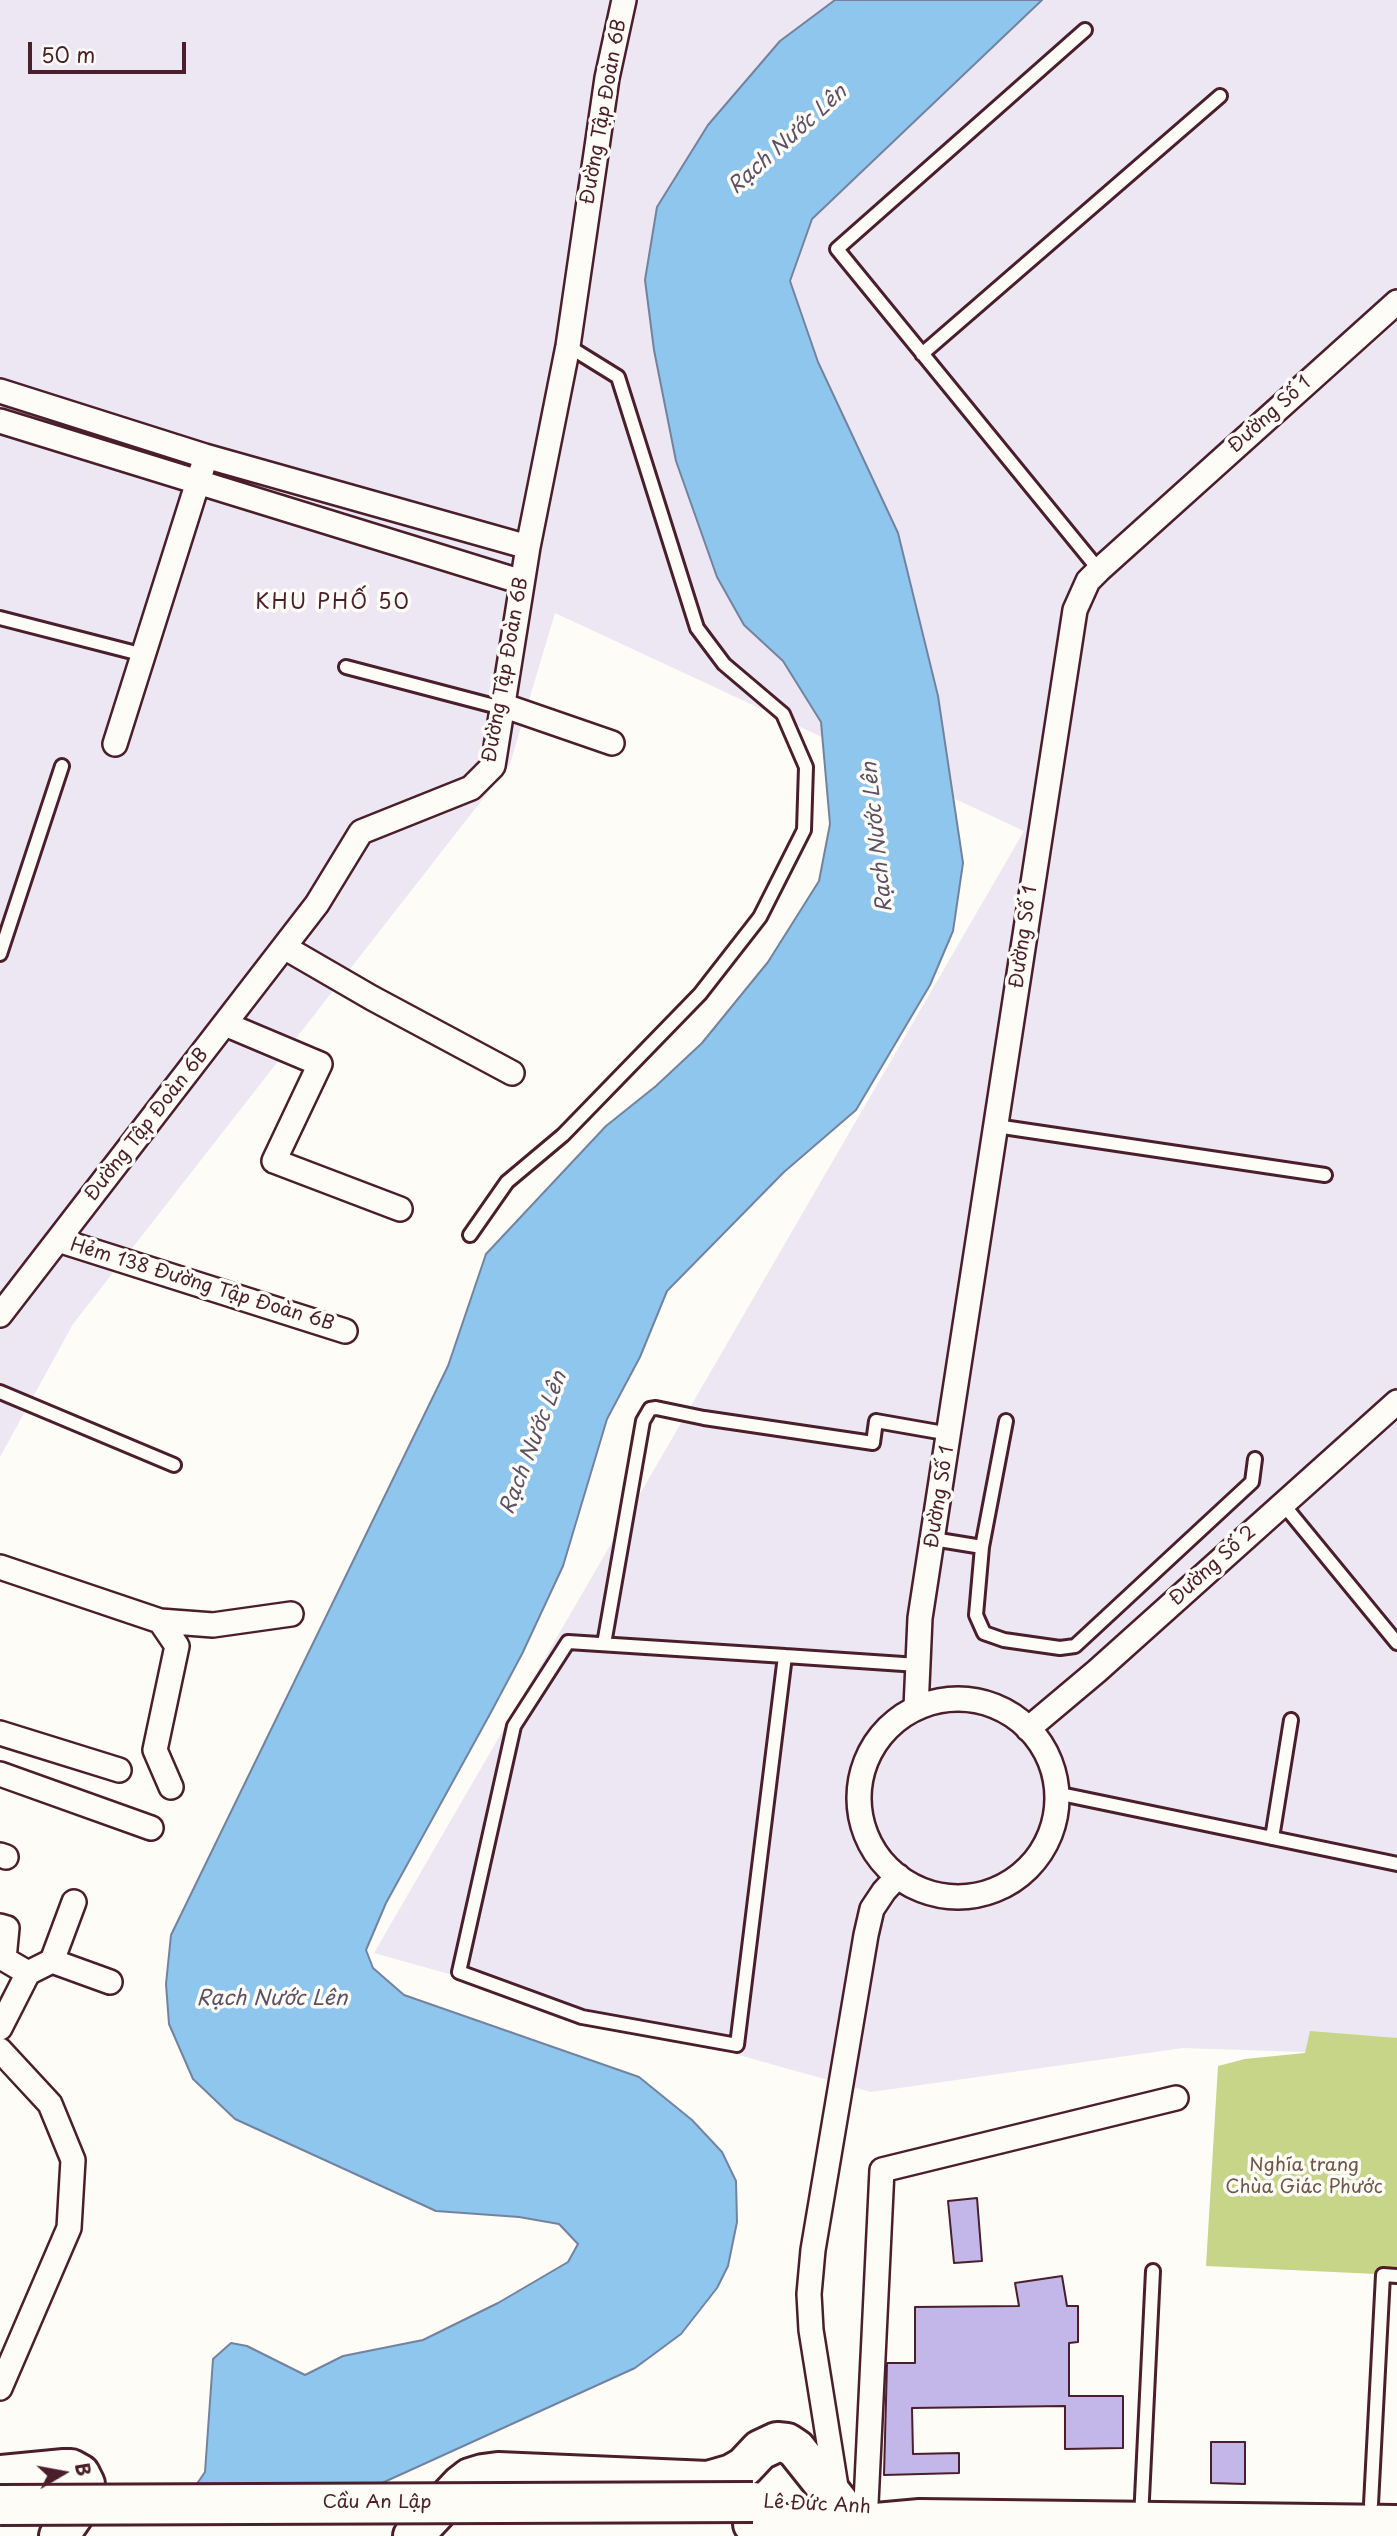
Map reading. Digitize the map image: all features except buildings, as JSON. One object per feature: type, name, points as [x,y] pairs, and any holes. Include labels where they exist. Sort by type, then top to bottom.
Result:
[{"type":"highway","points":[[413,2536],[461,2485],[470,2478],[483,2474],[498,2472],[708,2481],[732,2474],[744,2467],[760,2450],[777,2442],[796,2449],[852,2514]]},
{"type":"highway","points":[[0,2475],[64,2469],[80,2474],[85,2492],[81,2504],[59,2536]]},
{"type":"highway","name":"Cầu An Lập","points":[[0,2505],[753,2513]]},
{"type":"highway","name":"Lê Đức Anh","points":[[753,2513],[852,2514],[920,2519],[1211,2522],[1388,2511]]},
{"type":"highway","name":"Cầu An Lập","points":[[0,2528],[753,2513]]},
{"type":"street","name":"Đường Tập Đoàn 6B","points":[[1,1311],[317,904],[360,831],[471,788],[493,766],[528,547],[568,346],[607,78],[624,0]]},
{"type":"street","name":"Đường Số 1","points":[[916,1708],[920,1618],[1074,610],[1088,581],[1099,570],[1397,302]]},
{"type":"street","points":[[0,391],[205,456],[528,547]]},
{"type":"street","points":[[0,421],[522,582]]},
{"type":"street","points":[[115,744],[200,483],[205,456]]},
{"type":"street","points":[[502,707],[611,743]]},
{"type":"street","points":[[284,947],[512,1073]]},
{"type":"street","points":[[225,1024],[320,1064],[274,1161],[400,1209]]},
{"type":"street","name":"Hẻm 138 Đường Tập Đoàn 6B","points":[[58,1240],[345,1331]]},
{"type":"street","name":"Đường Số 2","points":[[1028,1729],[1097,1671],[1397,1402]]},
{"type":"street","points":[[0,1567],[160,1621],[213,1625],[291,1614]]},
{"type":"street","points":[[160,1621],[177,1646],[155,1751],[172,1787]]},
{"type":"street","points":[[958,1699],[979,1701],[999,1708],[1028,1729],[1045,1752],[1053,1772],[1056,1793],[1055,1815],[1049,1835],[1026,1870],[1008,1884],[989,1893],[947,1897],[906,1883],[876,1854],[860,1814],[862,1771],[877,1742],[898,1719],[916,1708],[937,1701],[958,1699]]},
{"type":"street","points":[[0,1733],[119,1770]]},
{"type":"street","points":[[0,1773],[151,1828]]},
{"type":"street","points":[[852,2514],[811,2330],[809,2294],[812,2261],[866,1935],[872,1909],[898,1876]]},
{"type":"street","points":[[0,2028],[28,1973],[52,1961],[74,1902]]},
{"type":"street","points":[[0,1926],[7,1928],[4,1959],[28,1973]]},
{"type":"street","points":[[52,1961],[110,1982]]},
{"type":"street","points":[[0,2050],[50,2104],[74,2160],[69,2228],[0,2388]]},
{"type":"street","points":[[852,2514],[882,2170],[1175,2098]]},
{"type":"lane","points":[[1085,30],[837,249],[1099,570]]},
{"type":"lane","points":[[922,354],[1220,96]]},
{"type":"lane","points":[[470,1235],[508,1182],[563,1135],[700,993],[760,917],[804,830],[806,767],[783,714],[724,664],[696,628],[618,377],[568,346]]},
{"type":"lane","points":[[0,618],[144,655]]},
{"type":"lane","points":[[346,667],[502,707]]},
{"type":"lane","points":[[0,954],[62,766]]},
{"type":"lane","points":[[996,1126],[1325,1175]]},
{"type":"lane","points":[[0,1392],[174,1465]]},
{"type":"lane","points":[[604,1644],[643,1421],[650,1409],[873,1443],[876,1421],[950,1434]]},
{"type":"lane","points":[[1006,1421],[982,1547],[976,1615],[984,1633],[1004,1640],[1060,1648],[1075,1646],[1252,1482],[1255,1459]]},
{"type":"lane","points":[[1283,1504],[1397,1643]]},
{"type":"lane","points":[[933,1539],[982,1547]]},
{"type":"lane","points":[[785,1656],[737,2045],[582,2017],[459,1972],[514,1726],[568,1642],[604,1644],[785,1656],[918,1665]]},
{"type":"lane","points":[[1272,1838],[1291,1720]]},
{"type":"lane","points":[[1056,1793],[1397,1864]]},
{"type":"lane","points":[[1140,2522],[1153,2271]]},
{"type":"lane","points":[[1388,2511],[1383,2276],[1397,2276]]},
{"type":"shaded area","points":[[0,0],[1397,0],[1397,2055],[1183,2048],[871,2092],[374,1953],[1024,831],[555,613],[510,764],[73,1324],[0,1457]]},
{"type":"green space","name":"Nghĩa trang Chùa Giác Phước","points":[[1310,2031],[1397,2038],[1397,2275],[1206,2266],[1218,2066],[1245,2059],[1305,2053]]},
{"type":"water","name":"Rạch Nước Lên","points":[[835,0],[1042,0],[812,219],[790,281],[818,362],[898,533],[938,696],[963,863],[953,931],[930,985],[856,1110],[784,1172],[667,1291],[640,1357],[607,1419],[563,1566],[522,1654],[386,1903],[366,1950],[373,1968],[404,1995],[639,2077],[692,2120],[722,2152],[736,2181],[737,2222],[728,2266],[717,2288],[681,2334],[635,2368],[382,2483],[323,2536],[161,2536],[205,2472],[213,2359],[231,2343],[247,2346],[305,2375],[343,2356],[423,2340],[498,2303],[568,2262],[578,2244],[559,2224],[519,2217],[436,2211],[235,2119],[193,2079],[169,2024],[166,1984],[171,1935],[448,1366],[486,1254],[606,1126],[656,1086],[702,1043],[768,962],[819,881],[830,824],[821,722],[783,661],[744,625],[717,577],[676,461],[654,350],[645,280],[657,207],[708,125],[780,41]]},
{"type":"pier","points":[[184,2495],[375,2495],[328,2536],[157,2536]]},
{"type":"district","name":"KHU PHỐ 50","points":[[333,603]]}]
